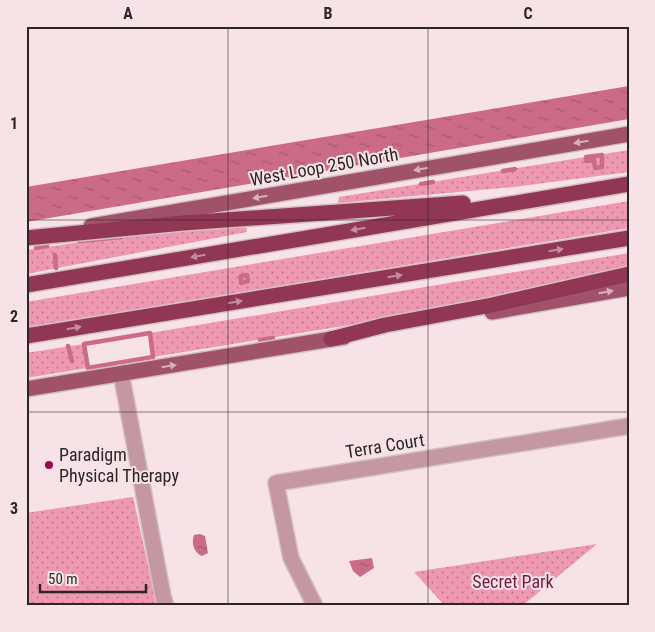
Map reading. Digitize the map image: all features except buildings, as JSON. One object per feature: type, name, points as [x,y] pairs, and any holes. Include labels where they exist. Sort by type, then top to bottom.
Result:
[{"type":"highway","points":[[26,285],[629,184]]},
{"type":"highway","points":[[26,237],[183,223],[456,204],[596,189]]},
{"type":"highway","points":[[26,336],[629,238]]},
{"type":"highway","points":[[331,339],[385,325],[492,305],[629,274]]},
{"type":"main road","name":"West Loop 250 North","points":[[26,237],[629,134]]},
{"type":"main road","points":[[26,389],[629,288]]},
{"type":"street","points":[[121,374],[162,596],[166,606]]},
{"type":"street","name":"Terra Court","points":[[315,606],[291,558],[276,483],[629,426]]},
{"type":"green space","points":[[629,150],[629,172],[514,187],[338,203],[339,197]]},
{"type":"green space","points":[[629,201],[629,228],[26,328],[26,302]]},
{"type":"green space","points":[[246,225],[247,232],[26,274],[26,250],[131,235]]},
{"type":"green space","points":[[629,253],[629,266],[512,295],[411,315],[153,357],[150,333]]},
{"type":"green space","points":[[84,344],[88,368],[26,378],[26,353]]},
{"type":"green space","points":[[133,497],[157,606],[26,606],[26,513]]},
{"type":"green space","name":"Secret Park","points":[[597,544],[522,606],[445,606],[414,572]]},
{"type":"water","points":[[629,86],[629,119],[26,222],[26,187]]},
{"type":"water","points":[[200,534],[205,536],[208,553],[202,556],[195,550],[193,545],[194,535]]},
{"type":"water","points":[[372,558],[374,568],[360,577],[353,571],[349,561]]},
{"type":"waterway","points":[[602,155],[602,167],[595,168],[594,160],[586,161],[586,157],[602,155]]},
{"type":"waterway","points":[[503,171],[515,169]]},
{"type":"waterway","points":[[421,184],[433,182]]},
{"type":"waterway","points":[[79,241],[121,237]]},
{"type":"waterway","points":[[36,248],[47,246]]},
{"type":"waterway","points":[[55,255],[56,268]]},
{"type":"waterway","points":[[247,275],[248,281],[241,283],[241,276],[247,275]]},
{"type":"waterway","points":[[150,333],[153,357],[88,368],[84,344],[150,333]]},
{"type":"waterway","points":[[260,340],[273,338]]},
{"type":"waterway","points":[[68,346],[72,361]]},
{"type":"place","name":"Paradigm Physical Therapy","points":[[49,465]]}]
